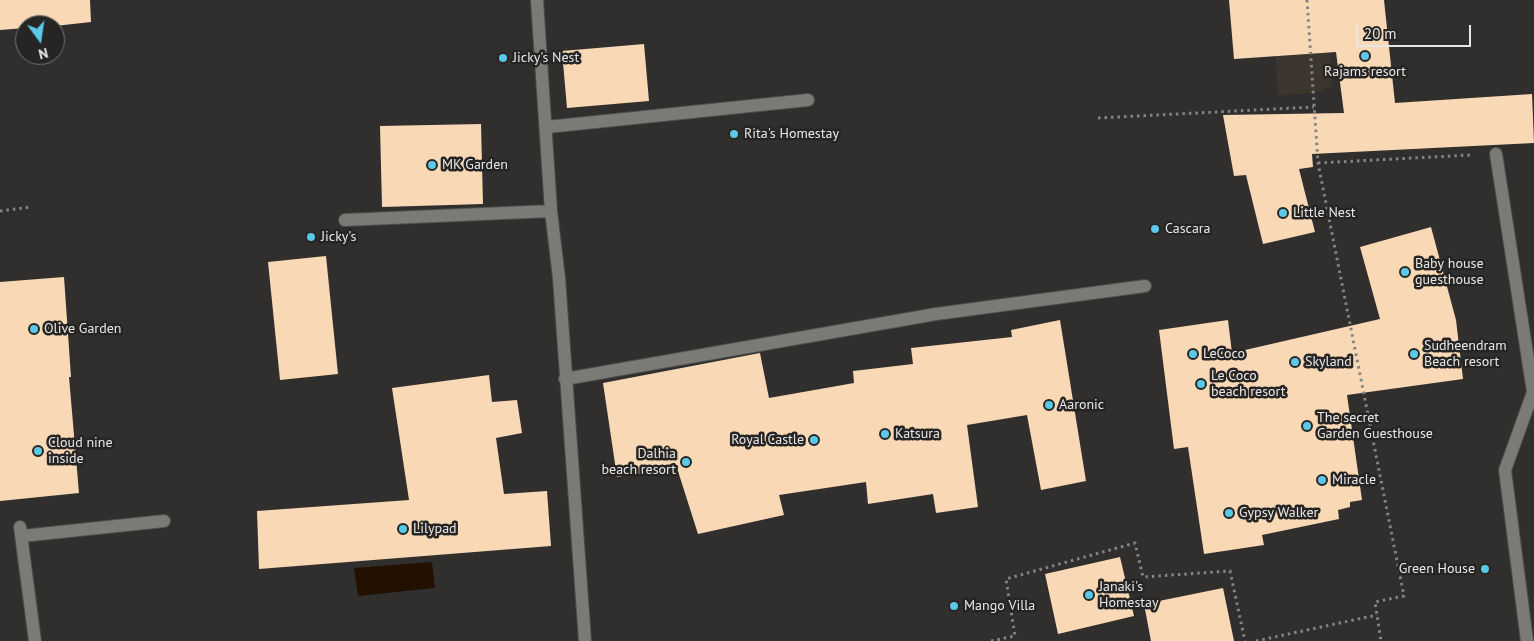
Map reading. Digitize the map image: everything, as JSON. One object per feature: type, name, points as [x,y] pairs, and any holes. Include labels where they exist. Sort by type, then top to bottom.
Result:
[{"type":"street","points":[[537,0],[585,641]]},
{"type":"street","points":[[547,127],[808,100]]},
{"type":"street","points":[[1496,154],[1533,392],[1505,470],[1527,641]]},
{"type":"street","points":[[345,220],[552,211]]},
{"type":"street","points":[[566,379],[936,314],[1145,286]]},
{"type":"street","points":[[35,641],[21,532],[164,521]]},
{"type":"path","points":[[1307,0],[1318,163],[1404,596],[1375,602],[1381,641]]},
{"type":"path","points":[[1098,118],[1314,107]]},
{"type":"path","points":[[1318,163],[1496,154]]},
{"type":"path","points":[[0,211],[31,207]]},
{"type":"path","points":[[991,641],[1016,636],[1006,579],[1135,543],[1142,578],[1230,571],[1245,641]]},
{"type":"path","points":[[1256,641],[1377,615]]},
{"type":"shaded area","points":[[1272,0],[1325,0],[1333,86],[1313,93],[1278,95]]},
{"type":"shaded area","points":[[432,562],[435,588],[358,596],[354,568]]},
{"type":"building","points":[[0,0],[90,0],[91,22],[65,25],[65,15],[15,15],[15,29],[0,30]]},
{"type":"building","points":[[1229,0],[1384,0],[1395,103],[1532,94],[1534,143],[1312,154],[1313,167],[1299,169],[1315,232],[1263,244],[1246,175],[1234,176],[1223,115],[1344,113],[1336,52],[1234,59]]},
{"type":"building","points":[[644,44],[649,101],[567,108],[562,51]]},
{"type":"building","name":"MK Garden","points":[[481,124],[483,204],[382,207],[380,126]]},
{"type":"building","points":[[1431,227],[1456,320],[1463,379],[1347,395],[1362,500],[1350,502],[1350,507],[1338,510],[1339,519],[1262,535],[1264,545],[1204,554],[1188,447],[1174,449],[1159,330],[1228,320],[1232,353],[1380,319],[1360,247]]},
{"type":"building","points":[[326,256],[338,374],[280,380],[268,262]]},
{"type":"building","points":[[64,277],[71,377],[69,377],[79,493],[0,501],[0,282]]},
{"type":"building","points":[[1060,320],[1086,481],[1041,490],[1027,415],[967,425],[978,507],[936,513],[933,494],[868,504],[866,482],[779,495],[784,515],[698,534],[677,468],[617,477],[603,383],[760,353],[769,398],[854,383],[853,371],[913,364],[911,348],[1012,337],[1011,330]]},
{"type":"building","points":[[489,375],[492,402],[517,400],[522,433],[496,438],[504,494],[547,491],[551,546],[259,569],[257,511],[409,500],[392,388]]},
{"type":"building","name":"Janaki's Homestay","points":[[1120,557],[1134,616],[1058,634],[1045,574]]},
{"type":"building","points":[[1223,588],[1234,641],[1151,641],[1144,604]]},
{"type":"place","name":"Rajams resort","points":[[1365,56]]},
{"type":"place","name":"Jicky's Nest","points":[[503,58]]},
{"type":"place","name":"Rita's Homestay","points":[[734,134]]},
{"type":"place","name":"MK Garden","points":[[432,165]]},
{"type":"place","name":"Little Nest","points":[[1283,213]]},
{"type":"place","name":"Cascara","points":[[1155,229]]},
{"type":"place","name":"Jicky's","points":[[311,237]]},
{"type":"place","name":"Baby house guesthouse","points":[[1405,272]]},
{"type":"place","name":"Olive Garden","points":[[34,329]]},
{"type":"place","name":"LeCoco","points":[[1193,354]]},
{"type":"place","name":"Sudheendram Beach resort","points":[[1414,354]]},
{"type":"place","name":"Skyland","points":[[1295,362]]},
{"type":"place","name":"Le Coco beach resort","points":[[1201,384]]},
{"type":"place","name":"Aaronic","points":[[1049,405]]},
{"type":"place","name":"The secret Garden Guesthouse","points":[[1307,426]]},
{"type":"place","name":"Katsura","points":[[885,434]]},
{"type":"place","name":"Royal Castle","points":[[814,440]]},
{"type":"place","name":"Cloud nine inside","points":[[38,451]]},
{"type":"place","name":"Dalhia beach resort","points":[[686,462]]},
{"type":"place","name":"Miracle","points":[[1322,480]]},
{"type":"place","name":"Gypsy Walker","points":[[1229,513]]},
{"type":"place","name":"Lilypad","points":[[403,529]]},
{"type":"place","name":"Green House","points":[[1485,569]]},
{"type":"place","name":"Janaki's Homestay","points":[[1089,595]]},
{"type":"place","name":"Mango Villa","points":[[954,606]]}]
